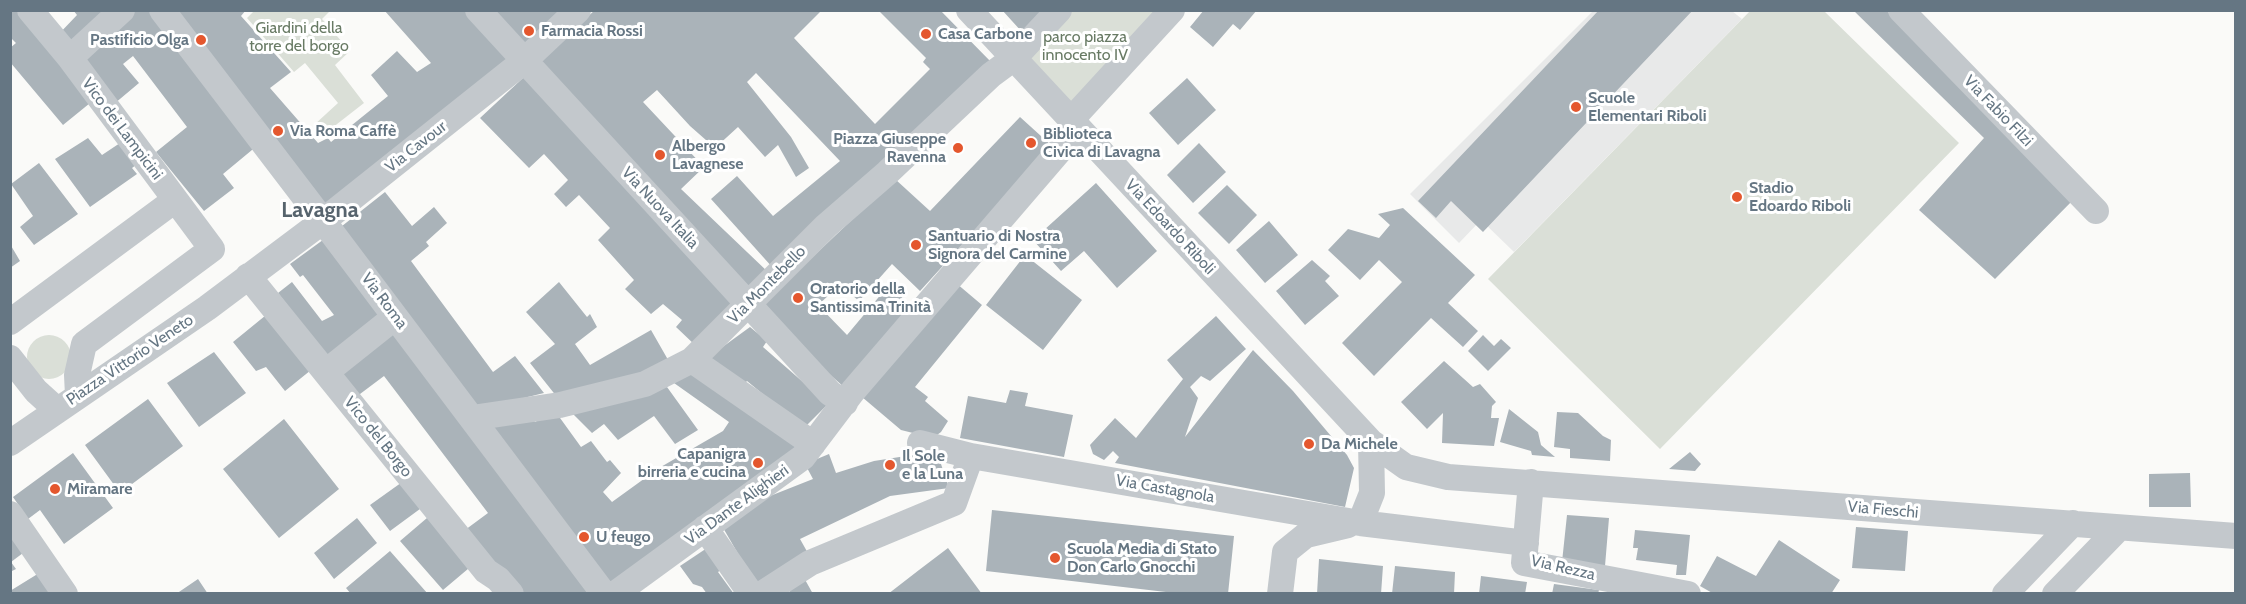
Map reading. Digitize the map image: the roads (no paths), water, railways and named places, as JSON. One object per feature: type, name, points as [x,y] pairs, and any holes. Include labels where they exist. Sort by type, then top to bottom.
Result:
[{"type":"street","name":"Vico dei Lampicini","points":[[30,10],[70,58],[212,249],[84,344],[78,385]]},
{"type":"street","points":[[70,58],[122,10]]},
{"type":"street","name":"Via Roma","points":[[162,10],[604,594]]},
{"type":"street","name":"Via Nuova Italia","points":[[478,10],[748,305],[830,393],[844,403]]},
{"type":"street","name":"Via Cavour","points":[[248,276],[323,221],[524,61],[578,10]]},
{"type":"street","name":"Via Edoardo Riboli","points":[[969,10],[1371,442],[1406,467],[1448,477],[1531,482]]},
{"type":"street","name":"Via Montebello","points":[[472,418],[560,405],[645,384],[692,360],[826,226],[888,173],[991,75],[1014,58],[1059,10]]},
{"type":"street","name":"Via Dante Alighieri","points":[[615,594],[803,457],[861,382],[1172,10]]},
{"type":"street","name":"Via Fabio Filzi","points":[[1901,10],[2096,211]]},
{"type":"street","points":[[10,322],[175,200]]},
{"type":"street","name":"Vico del Borgo","points":[[248,276],[486,571],[498,579],[511,594]]},
{"type":"street","name":"Piazza Vittorio Veneto","points":[[10,443],[57,410],[78,385],[207,308],[248,276]]},
{"type":"street","points":[[326,372],[395,317]]},
{"type":"street","points":[[10,358],[36,392],[57,410]]},
{"type":"street","points":[[692,360],[813,444]]},
{"type":"street","points":[[36,392],[78,385]]},
{"type":"street","points":[[1280,594],[1285,552],[1306,535],[1360,523],[1372,493],[1371,442]]},
{"type":"street","name":"Via Castagnola","points":[[920,443],[971,456],[1360,523],[1526,543]]},
{"type":"street","points":[[762,594],[810,563],[954,503],[971,456]]},
{"type":"street","points":[[1526,543],[1531,482]]},
{"type":"street","name":"Via Fieschi","points":[[1531,482],[2235,536]]},
{"type":"street","points":[[10,514],[65,594]]},
{"type":"street","points":[[2005,594],[2073,523]]},
{"type":"street","points":[[705,528],[751,594]]},
{"type":"street","points":[[2055,594],[2119,528]]},
{"type":"street","name":"Via Rezza","points":[[1526,543],[1524,563],[1688,594]]},
{"type":"place","name":"Farmacia Rossi","points":[[529,31]]},
{"type":"place","name":"Casa Carbone","points":[[926,34]]},
{"type":"place","name":"Pastificio Olga","points":[[201,40]]},
{"type":"place","name":"Scuole Elementari Riboli","points":[[1576,107]]},
{"type":"place","name":"Via Roma Caffè","points":[[278,131]]},
{"type":"place","name":"Biblioteca Civica di Lavagna","points":[[1031,143]]},
{"type":"place","name":"Piazza Giuseppe Ravenna","points":[[958,148]]},
{"type":"place","name":"Albergo Lavagnese","points":[[660,155]]},
{"type":"place","name":"Stadio Edoardo Riboli","points":[[1737,197]]},
{"type":"place","name":"Santuario di Nostra Signora del Carmine","points":[[916,245]]},
{"type":"place","name":"Oratorio della Santissima Trinità","points":[[798,298]]},
{"type":"place","name":"Da Michele","points":[[1309,444]]},
{"type":"place","name":"Capanigra birreria e cucina","points":[[758,463]]},
{"type":"place","name":"Il Sole e la Luna","points":[[890,465]]},
{"type":"place","name":"Miramare","points":[[55,489]]},
{"type":"place","name":"U feugo","points":[[584,537]]},
{"type":"place","name":"Scuola Media di Stato Don Carlo Gnocchi","points":[[1055,558]]},
{"type":"district","name":"Lavagna","points":[[320,211]]},
{"type":"park label","name":"Giardini della torre del borgo","points":[[299,37]]},
{"type":"park label","name":"parco piazza innocento IV","points":[[1085,46]]}]
